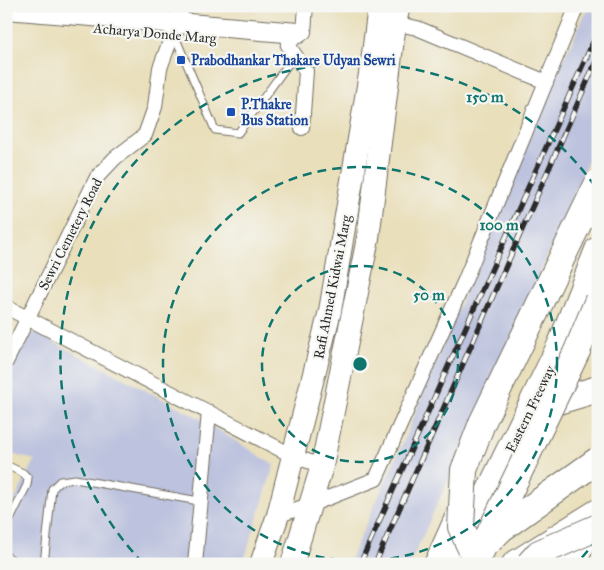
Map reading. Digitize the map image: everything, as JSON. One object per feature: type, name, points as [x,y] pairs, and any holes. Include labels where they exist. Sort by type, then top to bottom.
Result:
[{"type":"highway","points":[[477,564],[461,527],[464,470],[482,423],[598,183]]},
{"type":"highway","name":"Eastern Freeway","points":[[454,564],[561,344],[598,250]]},
{"type":"highway","name":"Eastern Freeway","points":[[477,564],[577,351],[598,300]]},
{"type":"highway","points":[[548,404],[598,390]]},
{"type":"highway","points":[[466,564],[501,529],[598,460]]},
{"type":"highway","points":[[515,564],[598,512]]},
{"type":"highway","points":[[571,564],[598,516]]},
{"type":"highway","points":[[529,564],[539,553],[598,527]]},
{"type":"main road","name":"Rafi Ahmed Kidwai Marg","points":[[261,564],[278,515],[330,311],[372,62],[387,14]]},
{"type":"main road","points":[[292,564],[322,466],[368,238],[387,14]]},
{"type":"street","points":[[302,128],[306,71],[297,37],[306,6]]},
{"type":"street","points":[[278,515],[310,505],[376,479],[465,280],[577,6]]},
{"type":"street","name":"Acharya Donde Marg","points":[[6,9],[178,21],[297,37]]},
{"type":"street","points":[[387,14],[546,82]]},
{"type":"street","name":"Acharya Donde Marg","points":[[6,21],[178,21]]},
{"type":"street","name":"Sewri Cemetery Road","points":[[6,362],[96,177],[115,158],[145,135],[155,107],[160,68],[178,21]]},
{"type":"street","points":[[434,564],[492,431],[558,262],[580,219],[598,176]]},
{"type":"street","points":[[470,564],[548,404],[598,292]]},
{"type":"street","points":[[6,308],[293,456],[322,466]]},
{"type":"street","points":[[195,564],[199,501],[209,412]]},
{"type":"lane","points":[[178,21],[215,130],[238,134],[289,63],[297,37]]},
{"type":"lane","points":[[6,465],[23,473],[28,478],[27,485],[6,528]]},
{"type":"lane","points":[[44,564],[52,489],[60,481],[75,478],[199,501]]},
{"type":"lane","points":[[6,556],[19,564]]},
{"type":"shaded area","points":[[589,6],[598,6],[598,138],[494,379],[410,564],[348,564],[403,442],[547,94]]},
{"type":"shaded area","points":[[34,332],[201,419],[274,465],[243,564],[6,564],[6,517],[35,460],[6,453],[6,369]]},
{"type":"railway","points":[[360,564],[598,31]]},
{"type":"railway","points":[[375,564],[598,57]]},
{"type":"place","name":"Prabodhankar Thakare Udyan Sewri","points":[[181,60]]},
{"type":"place","name":"P.Thakre Bus Station","points":[[231,112]]}]
